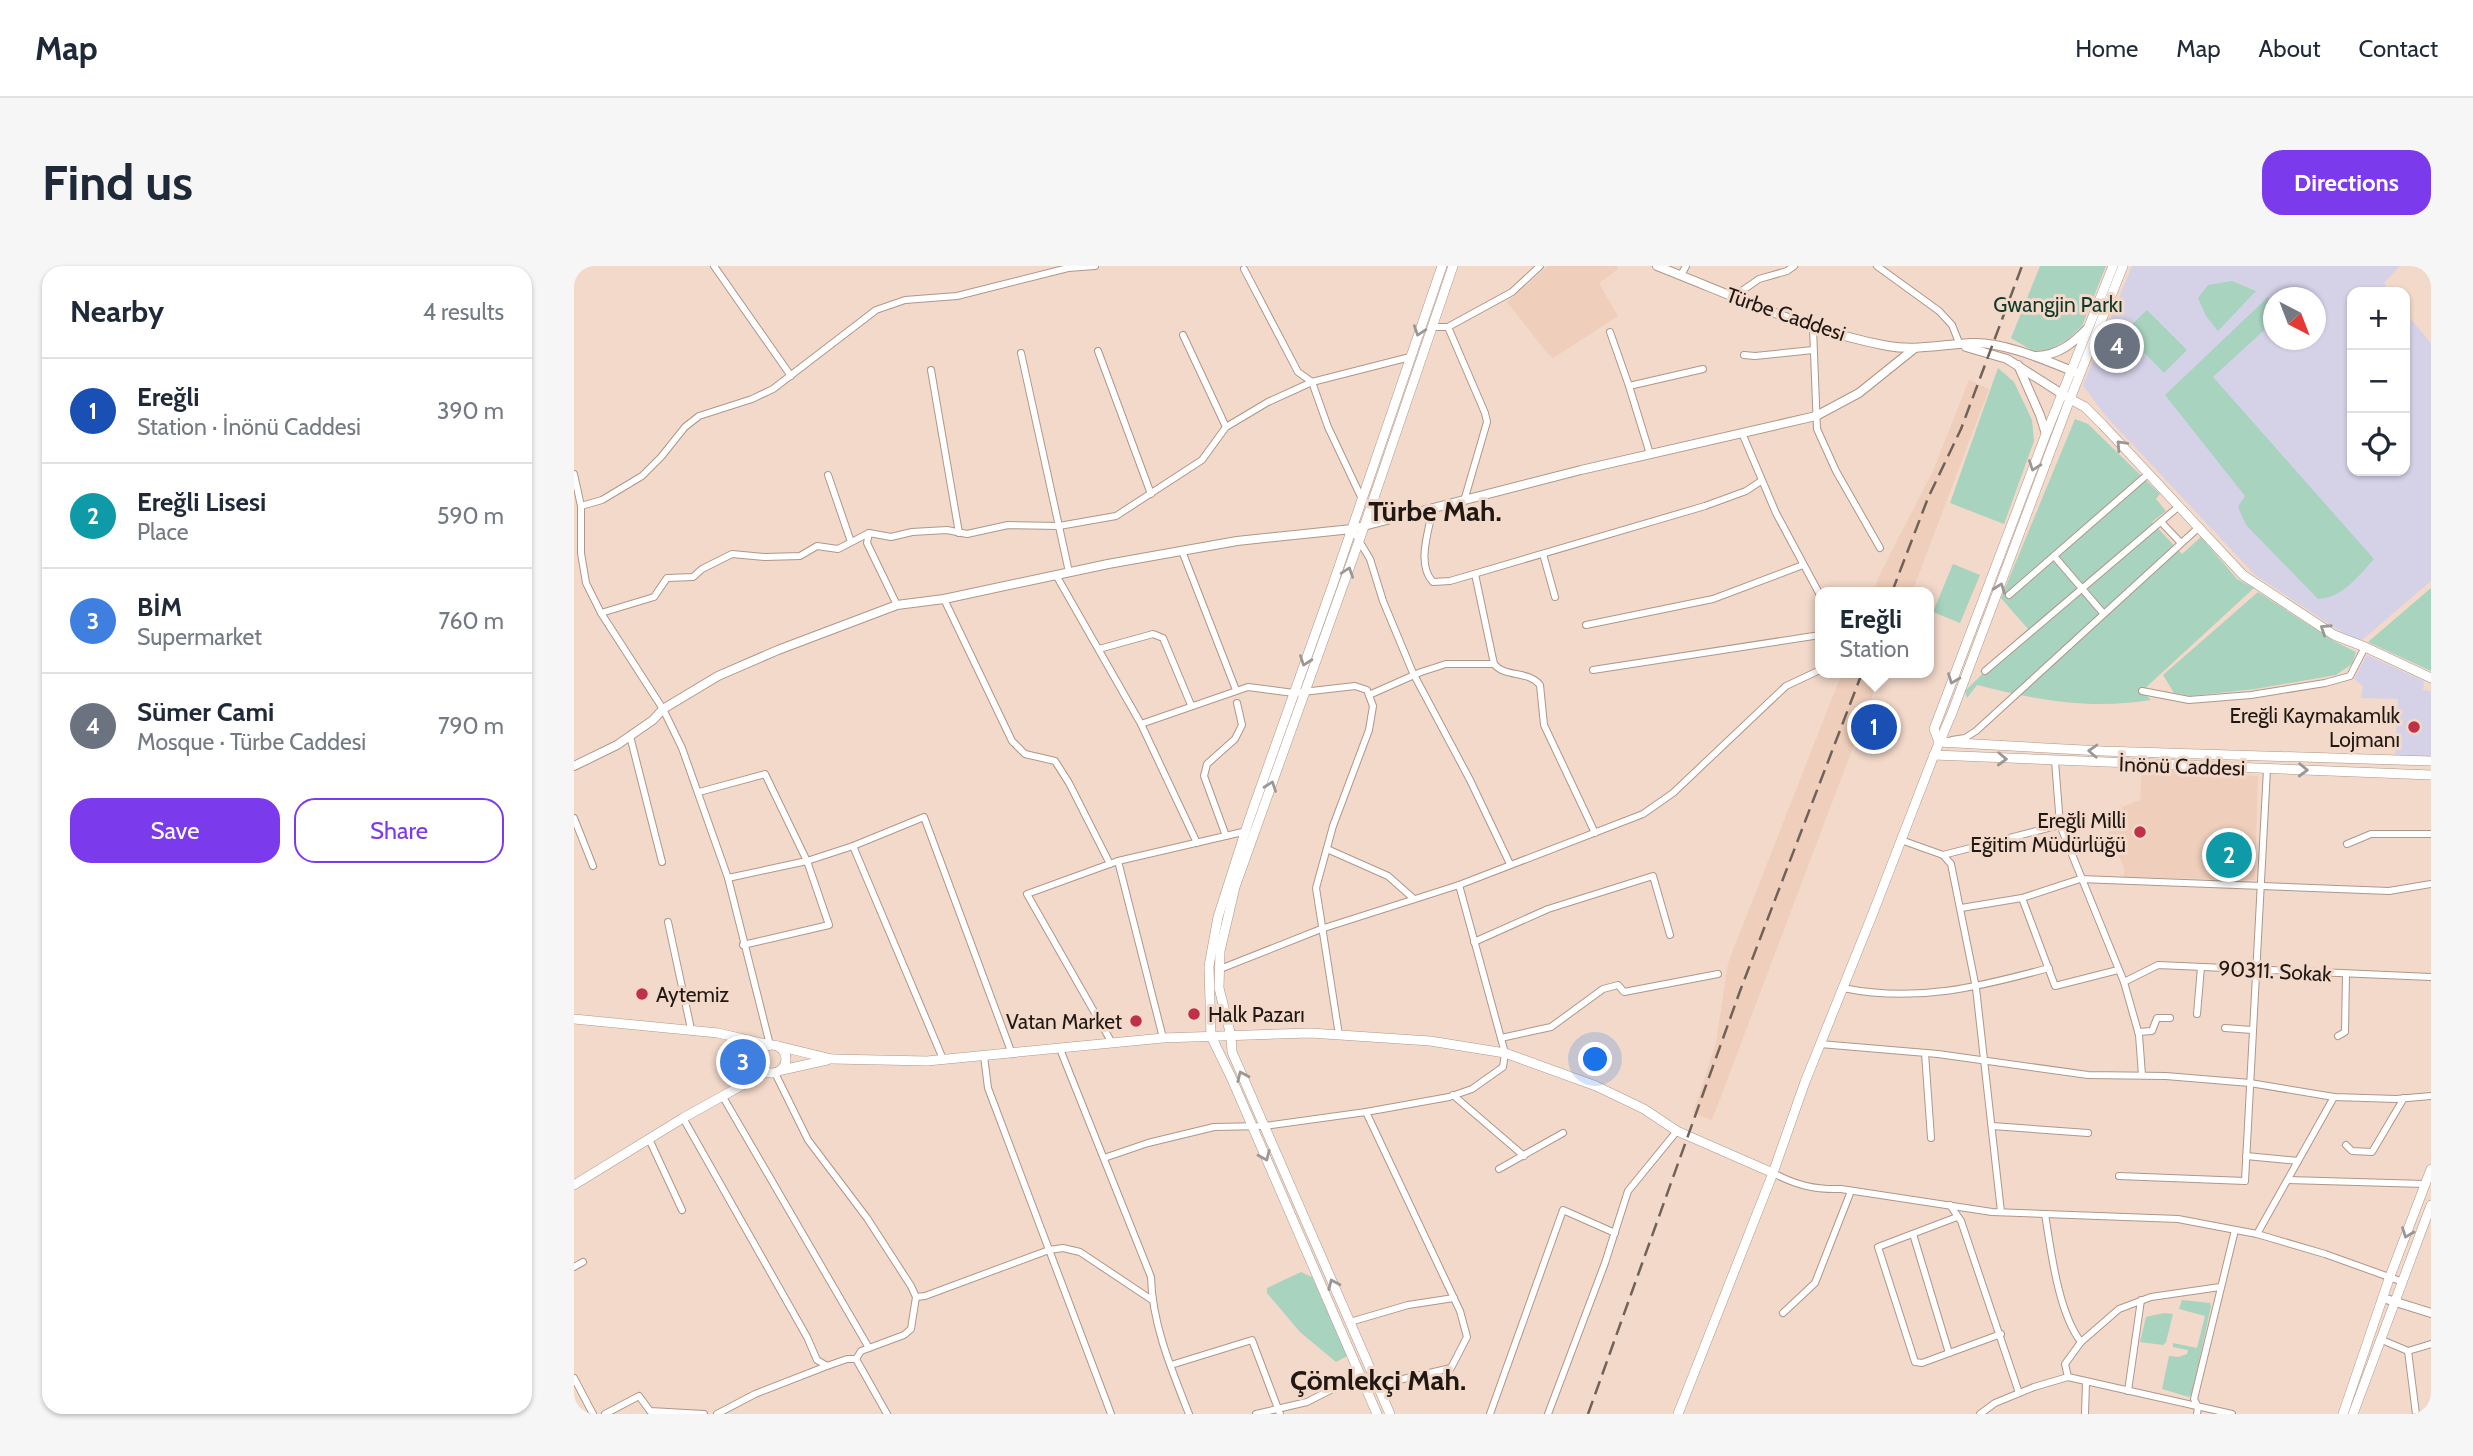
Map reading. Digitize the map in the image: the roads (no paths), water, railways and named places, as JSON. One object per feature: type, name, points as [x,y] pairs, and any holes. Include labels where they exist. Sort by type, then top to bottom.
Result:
[{"type":"main road","points":[[1377,1414],[1211,1036],[1209,966],[1218,917],[1245,832],[1441,266]]},
{"type":"main road","points":[[1390,1414],[1232,1052],[1231,1036],[1219,988],[1220,951],[1236,887],[1256,828],[1365,524],[1453,266]]},
{"type":"main road","points":[[1678,1414],[1773,1173],[1820,1044],[1982,636],[2070,399],[2088,328],[2113,266]]},
{"type":"main road","points":[[1939,742],[1934,729],[2062,392],[2075,372],[2123,266]]},
{"type":"main road","points":[[2070,399],[2093,416],[2243,575],[2334,635],[2431,678]]},
{"type":"main road","points":[[1939,742],[2102,751],[2431,761]]},
{"type":"main road","name":"İnönü Caddesi","points":[[1934,754],[2431,775]]},
{"type":"main road","points":[[574,1019],[737,1037],[832,1059]]},
{"type":"main road","points":[[774,1045],[762,1049],[758,1055],[760,1067],[774,1072],[832,1059],[943,1059],[1163,1038],[1310,1033],[1430,1041],[1505,1053],[1596,1086],[1644,1109],[1677,1131],[1773,1173]]},
{"type":"main road","points":[[574,1185],[683,1118],[774,1072],[786,1063],[786,1055],[774,1045]]},
{"type":"main road","points":[[2343,1414],[2389,1279],[2431,1169]]},
{"type":"main road","points":[[2353,1414],[2431,1205]]},
{"type":"street","points":[[714,266],[791,376]]},
{"type":"street","points":[[581,506],[602,500],[642,476],[685,427],[699,416],[752,399],[773,389],[876,310],[905,300],[957,296],[1067,267],[1095,266]]},
{"type":"street","points":[[1432,327],[1448,327],[1512,292],[1540,266]]},
{"type":"street","name":"Türbe Caddesi","points":[[1657,266],[1813,328],[1892,347],[1982,344],[2035,356],[2075,372]]},
{"type":"street","points":[[1681,275],[1686,266]]},
{"type":"street","points":[[1734,297],[1759,279],[1787,271],[1794,266]]},
{"type":"street","points":[[1877,266],[1939,311],[1952,325],[1960,345]]},
{"type":"street","points":[[1244,268],[1298,372],[1312,382],[1328,427],[1362,499]]},
{"type":"street","points":[[1448,327],[1487,422],[1464,501]]},
{"type":"street","points":[[1813,328],[1817,429],[1836,471],[1880,548]]},
{"type":"street","points":[[2035,356],[2062,350],[2088,328]]},
{"type":"street","points":[[1610,332],[1650,454]]},
{"type":"street","points":[[1183,335],[1226,427]]},
{"type":"street","name":"Türbe Caddesi","points":[[1960,345],[2018,365],[2070,399]]},
{"type":"street","points":[[574,766],[617,745],[653,720],[663,709],[718,676],[897,605],[944,599],[1069,572],[1237,541],[1352,529],[1650,454],[1816,416],[1859,393],[1915,348]]},
{"type":"street","points":[[1744,355],[1813,350]]},
{"type":"street","points":[[1098,351],[1151,494]]},
{"type":"street","points":[[1021,353],[1069,572]]},
{"type":"street","points":[[601,613],[654,597],[667,578],[692,577],[733,554],[800,556],[817,546],[838,549],[869,533],[891,537],[912,532],[947,530],[967,534],[1008,525],[1059,526],[1116,516],[1202,460],[1226,427],[1268,402],[1312,382],[1410,357]]},
{"type":"street","points":[[2018,365],[2046,434]]},
{"type":"street","points":[[1629,386],[1703,369]]},
{"type":"street","points":[[931,370],[959,533]]},
{"type":"street","points":[[1742,433],[1761,481],[1815,587]]},
{"type":"street","points":[[574,474],[576,493],[581,506],[581,553],[586,583],[601,613],[663,709],[682,748],[728,878],[743,945],[774,1045]]},
{"type":"street","points":[[2010,595],[2148,474]]},
{"type":"street","points":[[828,475],[851,542]]},
{"type":"street","points":[[1433,508],[1424,555],[1427,576],[1433,582],[1450,581],[1705,506],[1746,491],[1761,481]]},
{"type":"street","points":[[1985,671],[2178,507]]},
{"type":"street","points":[[2161,522],[2181,543]]},
{"type":"street","points":[[1939,742],[1965,738],[1976,731],[2198,528]]},
{"type":"street","points":[[1352,529],[1370,559],[1383,601],[1414,676],[1470,780],[1510,864]]},
{"type":"street","points":[[869,533],[867,543],[897,605]]},
{"type":"street","points":[[1182,551],[1236,690]]},
{"type":"street","points":[[1543,554],[1555,597]]},
{"type":"street","points":[[2054,556],[2103,613]]},
{"type":"street","points":[[1586,625],[1713,599],[1803,565]]},
{"type":"street","points":[[1475,574],[1494,664],[1499,670],[1529,676],[1540,685],[1544,725],[1595,833]]},
{"type":"street","points":[[1056,575],[1141,724],[1197,843]]},
{"type":"street","points":[[944,599],[1012,741],[1025,754],[1055,761],[1110,864]]},
{"type":"street","points":[[1099,649],[1153,634],[1163,638],[1191,705]]},
{"type":"street","points":[[1593,670],[1815,636]]},
{"type":"street","points":[[2142,691],[2189,700],[2251,695],[2334,681],[2350,676],[2365,647]]},
{"type":"street","points":[[1369,695],[1446,664],[1494,664]]},
{"type":"street","points":[[1220,969],[1321,929],[1459,885],[1643,814],[1673,793],[1786,686],[1815,672]]},
{"type":"street","points":[[1141,724],[1248,687],[1305,693],[1355,686],[1367,691],[1373,706],[1369,730],[1316,888],[1339,1035]]},
{"type":"street","points":[[1226,836],[1204,776],[1207,764],[1235,739],[1242,725],[1237,703]]},
{"type":"street","points":[[630,736],[662,862]]},
{"type":"street","points":[[2055,761],[2060,825],[2124,982],[2138,1032],[2143,1075]]},
{"type":"street","points":[[2119,1176],[2245,1181],[2267,769]]},
{"type":"street","points":[[699,792],[765,774],[807,861],[829,925],[743,945]]},
{"type":"street","points":[[728,878],[807,861],[853,846],[924,817],[1012,1054]]},
{"type":"street","points":[[574,818],[593,866]]},
{"type":"street","points":[[1942,855],[2060,825]]},
{"type":"street","points":[[1112,1043],[1027,894],[1118,861],[1256,828]]},
{"type":"street","points":[[2347,844],[2371,834],[2431,834]]},
{"type":"street","points":[[1901,840],[1942,855],[1951,864],[1976,988],[2001,1212]]},
{"type":"street","points":[[853,846],[943,1059]]},
{"type":"street","points":[[1327,849],[1388,876],[1415,899]]},
{"type":"street","points":[[1118,861],[1163,1038]]},
{"type":"street","points":[[1474,943],[1548,909],[1653,876],[1670,936]]},
{"type":"street","points":[[1961,908],[2022,898],[2080,879],[2389,891],[2431,884]]},
{"type":"street","points":[[1104,1158],[1148,1143],[1214,1127],[1265,1126],[1366,1112],[1453,1095],[1472,1089],[1503,1067],[1505,1053],[1459,885]]},
{"type":"street","points":[[2022,898],[2055,986],[2118,970]]},
{"type":"street","points":[[668,922],[691,1030]]},
{"type":"street","name":"90311. Sokak","points":[[2124,982],[2158,965],[2431,977]]},
{"type":"street","points":[[2197,1014],[2201,967]]},
{"type":"street","points":[[1843,988],[1868,993],[1940,993],[1976,988],[2049,968]]},
{"type":"street","points":[[1501,1038],[1551,1027],[1603,989],[1618,985],[1624,992],[1718,974]]},
{"type":"street","points":[[2338,1036],[2345,1032],[2346,974]]},
{"type":"street","points":[[2138,1032],[2152,1031],[2157,1018],[2170,1018]]},
{"type":"street","points":[[2225,1028],[2252,1030]]},
{"type":"street","points":[[1820,1044],[1925,1053],[2088,1075],[2143,1075],[2250,1083],[2334,1097],[2431,1096]]},
{"type":"street","points":[[1060,1049],[1151,1277],[1152,1300],[1189,1414]]},
{"type":"street","points":[[1925,1053],[1931,1138]]},
{"type":"street","points":[[984,1056],[988,1088],[1111,1414]]},
{"type":"street","points":[[774,1072],[808,1140],[867,1218],[916,1297],[911,1329],[904,1335],[861,1351],[856,1359]]},
{"type":"street","points":[[1453,1095],[1524,1156]]},
{"type":"street","points":[[723,1097],[869,1348]]},
{"type":"street","points":[[2258,1234],[2334,1097]]},
{"type":"street","points":[[2346,1145],[2352,1151],[2372,1152],[2404,1098]]},
{"type":"street","points":[[1366,1112],[1454,1298],[1466,1337],[1451,1368],[1377,1385]]},
{"type":"street","points":[[683,1118],[807,1337],[817,1360],[827,1366]]},
{"type":"street","points":[[1992,1126],[2088,1133]]},
{"type":"street","points":[[1548,1414],[1628,1191],[1677,1131]]},
{"type":"street","points":[[1499,1170],[1563,1133]]},
{"type":"street","points":[[649,1139],[682,1210]]},
{"type":"street","points":[[2246,1156],[2298,1161]]},
{"type":"street","points":[[1773,1173],[1796,1185],[1822,1190],[1852,1191],[2001,1212],[2178,1219],[2258,1234],[2403,1282]]},
{"type":"street","points":[[2288,1180],[2425,1184]]},
{"type":"street","points":[[1783,1313],[1815,1283],[1852,1191]]},
{"type":"street","points":[[1950,1205],[1961,1222],[2019,1393]]},
{"type":"street","points":[[1490,1414],[1563,1210],[1615,1233]]},
{"type":"street","points":[[2045,1214],[2067,1316],[2081,1342]]},
{"type":"street","points":[[1957,1217],[1878,1248],[1915,1362],[1922,1363],[2000,1334]]},
{"type":"street","points":[[2197,1410],[2194,1399],[2235,1230]]},
{"type":"street","points":[[1913,1234],[1949,1353]]},
{"type":"street","points":[[916,1297],[1049,1250],[1063,1248],[1080,1251],[1152,1300]]},
{"type":"street","points":[[574,1267],[583,1262]]},
{"type":"street","points":[[2067,1377],[2065,1364],[2081,1342],[2119,1309],[2141,1300],[2175,1292],[2220,1287]]},
{"type":"street","points":[[1350,1322],[1408,1305],[1454,1298]]},
{"type":"street","points":[[2383,1298],[2431,1313]]},
{"type":"street","points":[[2128,1391],[2141,1300]]},
{"type":"street","points":[[1171,1365],[1252,1340],[1279,1411]]},
{"type":"street","points":[[2382,1340],[2408,1351],[2431,1344]]},
{"type":"street","points":[[2408,1351],[2417,1414]]},
{"type":"street","points":[[717,1414],[755,1394],[846,1359],[856,1359]]},
{"type":"street","points":[[856,1359],[887,1414]]},
{"type":"street","points":[[1256,1414],[1279,1411],[1307,1402],[1360,1375]]},
{"type":"street","points":[[1980,1414],[1995,1403],[2067,1377],[2197,1410],[2232,1414]]},
{"type":"street","points":[[574,1378],[593,1414]]},
{"type":"street","points":[[2085,1414],[2086,1382]]},
{"type":"street","points":[[605,1414],[639,1396],[650,1411],[704,1414]]},
{"type":"railway","points":[[1894,587],[1928,498],[1961,429],[2022,266]]},
{"type":"railway","points":[[1588,1414],[1740,991],[1860,678]]},
{"type":"place","name":"Sümer Cami","points":[[2117,346]]},
{"type":"place","name":"Ereğli","points":[[1874,727]]},
{"type":"place","name":"Ereğli Kaymakamlık Lojmanı","points":[[2414,727]]},
{"type":"place","name":"Ereğli Milli Eğitim Müdürlüğü","points":[[2140,832]]},
{"type":"place","name":"Ereğli Lisesi","points":[[2229,855]]},
{"type":"place","name":"Aytemiz","points":[[642,994]]},
{"type":"place","name":"Halk Pazarı","points":[[1194,1014]]},
{"type":"place","name":"Vatan Market","points":[[1136,1021]]},
{"type":"place","name":"BİM","points":[[743,1062]]},
{"type":"district","name":"Türbe Mah.","points":[[1435,511]]},
{"type":"district","name":"Çömlekçi Mah.","points":[[1378,1380]]},
{"type":"park label","name":"Gwangjin Parkı","points":[[2058,304]]}]
